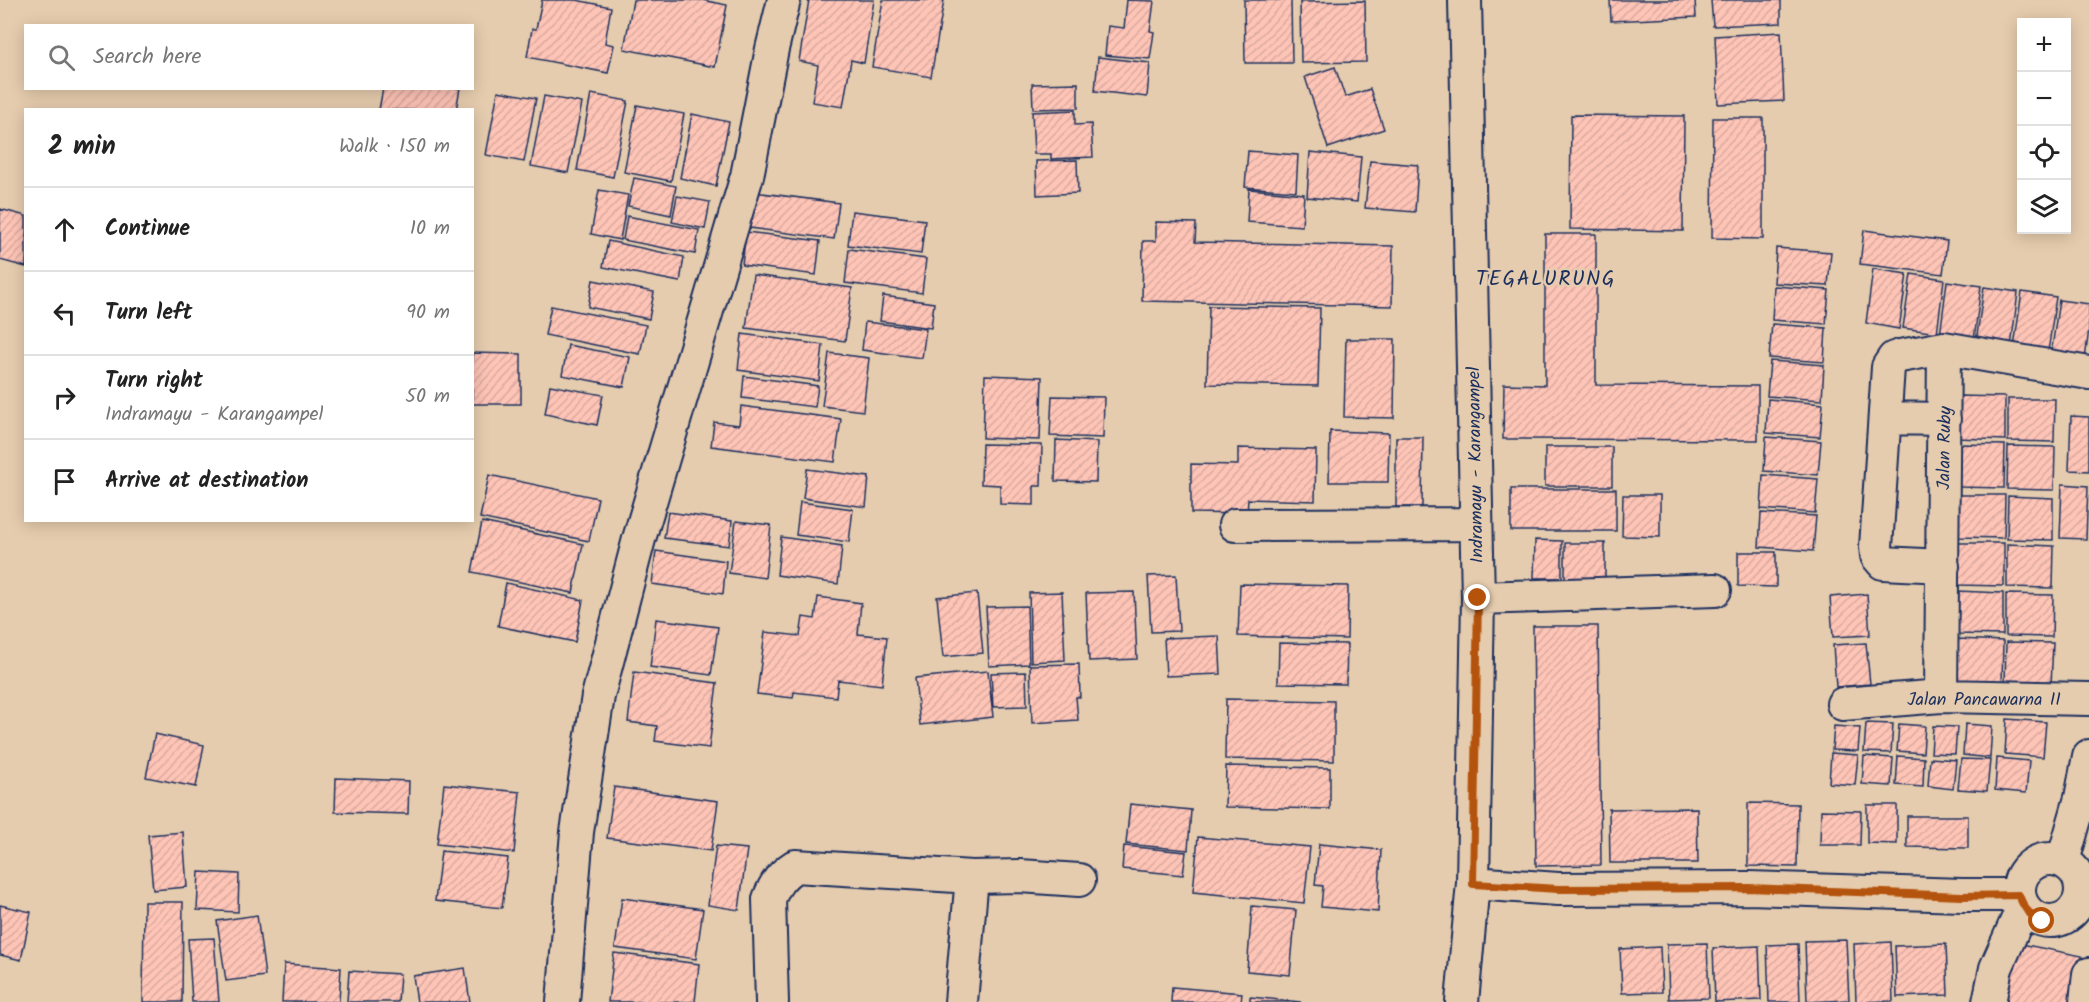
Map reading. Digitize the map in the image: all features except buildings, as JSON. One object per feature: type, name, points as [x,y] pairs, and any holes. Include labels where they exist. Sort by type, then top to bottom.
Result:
[{"type":"street","points":[[563,1002],[578,832],[598,696],[639,539],[747,176],[784,0]]},
{"type":"street","name":"Indramayu - Karangampel","points":[[1462,1002],[1473,884],[1478,598],[1463,0]]},
{"type":"street","points":[[1942,566],[1888,564],[1879,560],[1877,556],[1888,367],[1891,362],[1900,356],[1944,348],[2089,374]]},
{"type":"street","name":"Jalan Ruby","points":[[1941,696],[1944,348]]},
{"type":"street","points":[[1885,418],[1944,419]]},
{"type":"street","points":[[1234,525],[1476,524]]},
{"type":"street","points":[[1478,598],[1715,590]]},
{"type":"street","name":"Jalan Pancawarna II","points":[[1843,704],[1941,696],[2089,699]]},
{"type":"street","points":[[2063,861],[2081,798],[2089,756]]},
{"type":"street","points":[[1989,1002],[1996,968],[2021,901],[2020,881],[2026,869],[2043,860],[2063,861],[2072,867],[2078,876],[2085,900],[2067,918],[2055,922],[2042,921],[2031,916],[2021,901]]},
{"type":"street","points":[[772,1002],[770,899],[773,888],[782,874],[795,866],[972,877],[1020,876],[1079,880]]},
{"type":"street","points":[[961,1002],[972,877]]},
{"type":"street","points":[[1473,884],[1558,889],[1749,888],[1962,896],[2021,901]]},
{"type":"street","points":[[2086,1002],[2089,974]]},
{"type":"district","name":"TEGALURUNG","points":[[1546,278]]},
{"type":"route","points":[[1478,598],[1473,884],[1558,889],[1749,888],[1962,896],[2019,895],[2023,907],[2031,916],[2042,921]]}]
